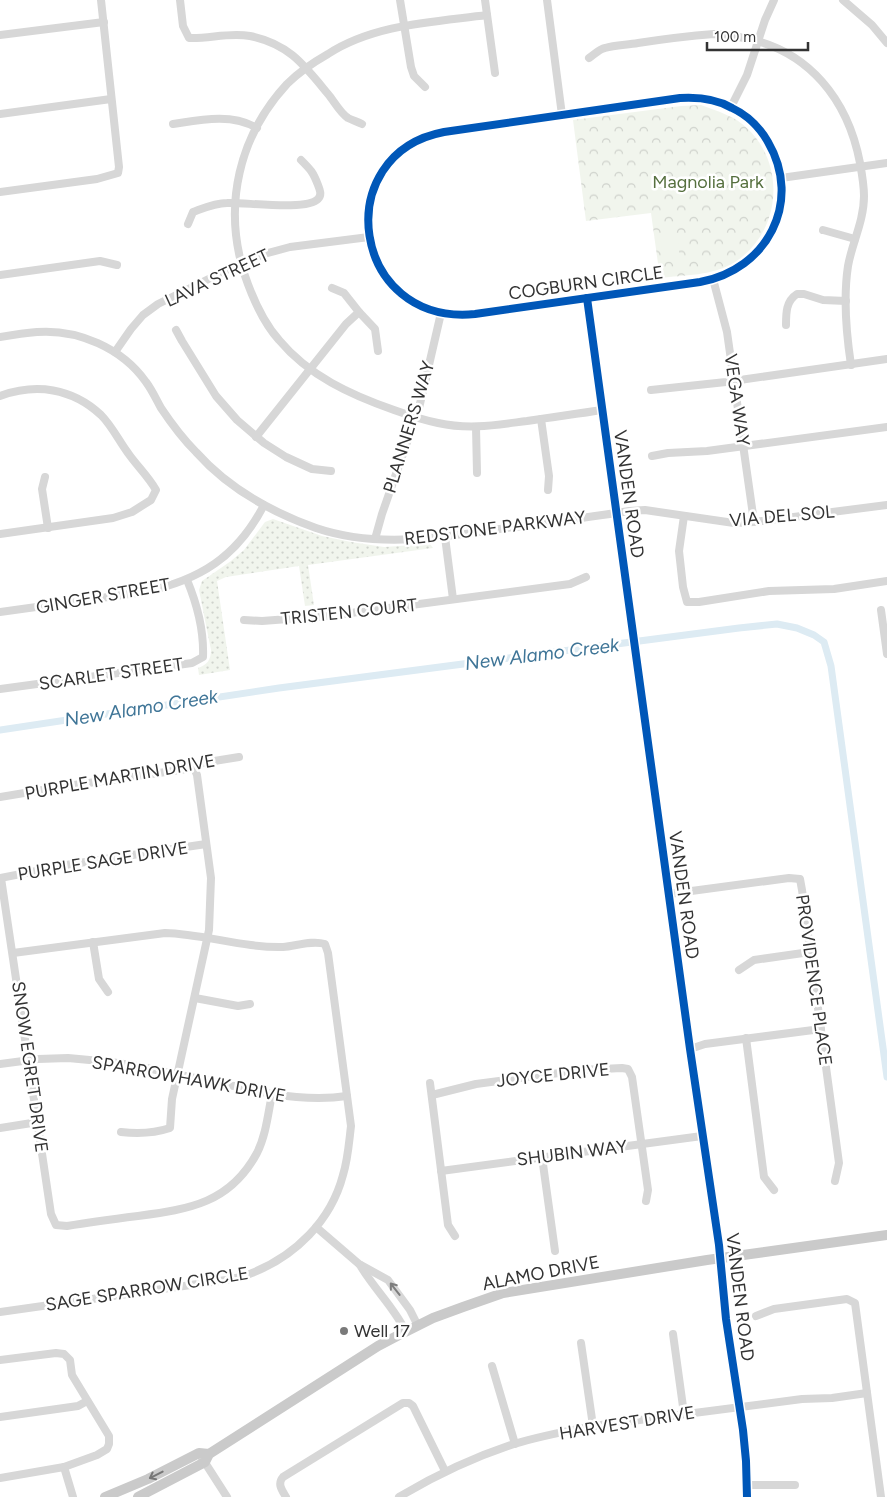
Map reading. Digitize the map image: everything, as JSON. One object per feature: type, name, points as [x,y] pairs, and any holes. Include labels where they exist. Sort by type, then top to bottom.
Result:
[{"type":"main road","name":"ALAMO DRIVE","points":[[138,1497],[378,1346],[463,1307],[503,1294],[720,1258],[887,1235]]},
{"type":"main road","name":"ALAMO DRIVE","points":[[105,1497],[204,1456]]},
{"type":"street","points":[[0,192],[96,180],[118,173],[119,167],[101,0]]},
{"type":"street","points":[[180,0],[183,26],[189,38],[231,34],[270,41],[289,52],[306,68],[347,117],[362,124]]},
{"type":"street","points":[[400,0],[411,67],[414,76],[425,87]]},
{"type":"street","points":[[485,0],[495,73]]},
{"type":"street","points":[[547,0],[562,115]]},
{"type":"street","points":[[731,107],[747,75],[774,0]]},
{"type":"street","points":[[843,0],[872,25],[887,43]]},
{"type":"street","points":[[487,14],[405,26],[354,40],[329,52],[289,83],[272,103],[244,155],[234,203],[238,254],[250,292],[262,316],[279,340],[310,369],[338,387],[357,396],[438,423],[476,427],[602,410]]},
{"type":"street","points":[[0,35],[104,22]]},
{"type":"street","points":[[589,58],[602,48],[690,36],[720,34],[758,41],[782,50],[804,64],[829,90],[839,104],[855,141],[864,187],[864,203],[848,267],[845,324],[850,365]]},
{"type":"street","name":"COGBURN CIRCLE","points":[[680,98],[699,98],[731,107],[746,117],[765,138],[775,157],[781,178],[781,206],[770,235],[745,264],[713,280],[475,314],[441,313],[416,304],[394,287],[384,275],[377,262],[369,237],[368,224],[369,209],[375,188],[381,175],[392,160],[411,145],[438,133],[562,115],[680,98]]},
{"type":"street","points":[[0,114],[111,99]]},
{"type":"street","points":[[173,124],[221,118],[250,124],[257,128]]},
{"type":"street","points":[[188,224],[193,212],[227,203],[247,202],[291,205],[315,202],[320,198],[321,193],[313,171],[301,160]]},
{"type":"street","points":[[781,178],[887,162]]},
{"type":"street","points":[[823,230],[855,239]]},
{"type":"street","name":"LAVA STREET","points":[[115,352],[131,329],[158,304],[241,263],[290,247],[369,237]]},
{"type":"street","points":[[0,275],[100,261],[117,265]]},
{"type":"street","name":"VEGA WAY","points":[[713,280],[727,332],[754,522]]},
{"type":"street","points":[[332,288],[344,293],[375,329],[378,351]]},
{"type":"street","points":[[786,324],[786,312],[789,301],[797,294],[804,294],[823,300],[846,301]]},
{"type":"street","name":"VANDEN ROAD","points":[[587,298],[720,1258],[726,1319],[740,1406],[745,1453],[746,1497]]},
{"type":"street","points":[[256,437],[346,324],[359,312]]},
{"type":"street","name":"PLANNERS WAY","points":[[375,539],[416,417],[441,313]]},
{"type":"street","points":[[176,330],[216,396],[237,420],[256,437],[286,457],[312,469],[331,470]]},
{"type":"street","name":"REDSTONE PARKWAY","points":[[0,337],[38,332],[61,332],[89,339],[115,352],[145,380],[179,433],[212,469],[229,483],[264,505],[290,518],[317,528],[375,539],[409,540],[445,537],[617,513]]},
{"type":"street","points":[[651,390],[734,381],[887,359]]},
{"type":"street","points":[[0,396],[24,389],[37,388],[55,390],[88,404],[102,416],[129,454],[150,478],[156,490],[151,500],[132,512],[113,518],[0,534]]},
{"type":"street","points":[[541,418],[549,476],[548,490]]},
{"type":"street","points":[[476,427],[477,473]]},
{"type":"street","points":[[652,456],[668,453],[707,451],[887,427]]},
{"type":"street","points":[[45,477],[42,489],[48,528]]},
{"type":"street","name":"GINGER STREET","points":[[0,612],[144,592],[187,580],[214,565],[234,548],[249,530],[264,505]]},
{"type":"street","name":"VIA DEL SOL","points":[[617,513],[645,510],[734,523],[887,505]]},
{"type":"street","points":[[684,516],[679,552],[683,587],[687,602],[699,602],[769,591],[834,589],[887,581]]},
{"type":"street","points":[[445,537],[453,599]]},
{"type":"street","name":"TRISTEN COURT","points":[[244,620],[262,621],[328,616],[570,584],[586,577]]},
{"type":"street","name":"SCARLET STREET","points":[[0,689],[192,663],[202,657],[203,647],[195,600],[187,580]]},
{"type":"street","points":[[881,610],[887,654]]},
{"type":"street","name":"PURPLE MARTIN DRIVE","points":[[0,797],[194,768],[202,763],[239,757]]},
{"type":"street","points":[[122,1132],[135,1134],[162,1131],[170,1128],[172,1099],[207,938],[211,878],[197,775],[194,768]]},
{"type":"street","name":"PURPLE SAGE DRIVE","points":[[0,878],[72,864],[206,844]]},
{"type":"street","name":"SNOW EGRET DRIVE","points":[[0,878],[13,953],[51,1214],[56,1225],[67,1226],[176,1210],[195,1206],[210,1200],[239,1178],[257,1152],[264,1134],[272,1094]]},
{"type":"street","name":"PROVIDENCE PLACE","points":[[669,894],[789,878],[800,879],[839,1164],[835,1181]]},
{"type":"street","points":[[13,953],[165,933],[187,934],[207,938]]},
{"type":"street","name":"SAGE SPARROW CIRCLE","points":[[0,1312],[226,1280],[250,1274],[271,1265],[290,1253],[316,1227],[337,1194],[344,1175],[351,1126],[328,953],[325,944],[314,943],[285,947],[267,947],[207,938]]},
{"type":"street","points":[[93,942],[99,979],[108,992]]},
{"type":"street","points":[[739,970],[754,960],[810,952]]},
{"type":"street","points":[[194,998],[238,1006],[250,1004]]},
{"type":"street","points":[[690,1049],[705,1044],[821,1029]]},
{"type":"street","points":[[746,1038],[764,1177],[774,1190]]},
{"type":"street","name":"SPARROWHAWK DRIVE","points":[[0,1064],[68,1058],[103,1061],[138,1066],[294,1098],[316,1099],[348,1096]]},
{"type":"street","name":"JOYCE DRIVE","points":[[432,1095],[476,1084],[582,1070],[628,1069],[632,1078],[641,1144]]},
{"type":"street","points":[[430,1083],[448,1225],[455,1236]]},
{"type":"street","points":[[0,1128],[38,1122]]},
{"type":"street","name":"SHUBIN WAY","points":[[441,1171],[702,1136]]},
{"type":"street","points":[[641,1144],[648,1190],[646,1201]]},
{"type":"street","points":[[542,1157],[555,1251]]},
{"type":"street","points":[[316,1227],[359,1264],[388,1280],[410,1310],[418,1326]]},
{"type":"street","points":[[359,1264],[367,1278],[398,1316],[406,1332]]},
{"type":"street","points":[[756,1316],[774,1309],[847,1298],[854,1302],[881,1497]]},
{"type":"street","points":[[673,1334],[684,1414]]},
{"type":"street","points":[[581,1343],[593,1426]]},
{"type":"street","points":[[0,1360],[56,1353],[64,1354],[70,1360],[72,1375],[109,1436],[107,1449],[97,1455],[64,1467],[0,1478]]},
{"type":"street","points":[[492,1366],[515,1444]]},
{"type":"street","name":"HARVEST DRIVE","points":[[399,1497],[445,1471],[515,1444],[593,1426],[802,1398],[832,1398],[867,1393]]},
{"type":"street","points":[[0,1417],[78,1406],[87,1401]]},
{"type":"street","points":[[286,1497],[280,1486],[284,1477],[403,1403],[409,1403],[414,1406],[445,1471]]},
{"type":"street","points":[[204,1456],[226,1497]]},
{"type":"street","points":[[64,1467],[73,1497]]},
{"type":"street","points":[[747,1485],[795,1485]]},
{"type":"green space","name":"Magnolia Park","points":[[701,105],[726,114],[737,121],[748,129],[760,144],[769,162],[773,180],[773,199],[769,217],[762,234],[750,250],[735,262],[726,267],[708,272],[660,278],[651,213],[586,221],[573,120]]},
{"type":"green space","points":[[677,233],[680,260],[664,262],[660,235]]},
{"type":"green space","points":[[273,519],[322,536],[351,542],[384,547],[430,544],[433,548],[308,565],[314,605],[305,606],[299,566],[226,577],[217,581],[230,670],[199,675],[198,668],[208,662],[211,650],[199,590],[202,581],[244,550],[265,522]]},
{"type":"waterway","name":"New Alamo Creek","points":[[0,730],[279,688],[739,628],[777,624],[797,628],[814,635],[824,642],[831,666],[887,1077]]},
{"type":"cycle path","points":[[680,98],[700,98],[713,101],[743,114],[753,122],[765,137],[778,165],[782,188],[780,210],[772,230],[760,248],[744,264],[724,275],[700,282],[475,314],[433,311],[402,294],[380,267],[369,236],[370,202],[382,171],[407,147],[444,132],[680,98]]},
{"type":"cycle path","points":[[587,298],[690,1049],[719,1245],[726,1319],[743,1430],[747,1497]]},
{"type":"place","name":"Well 17","points":[[344,1331]]}]
